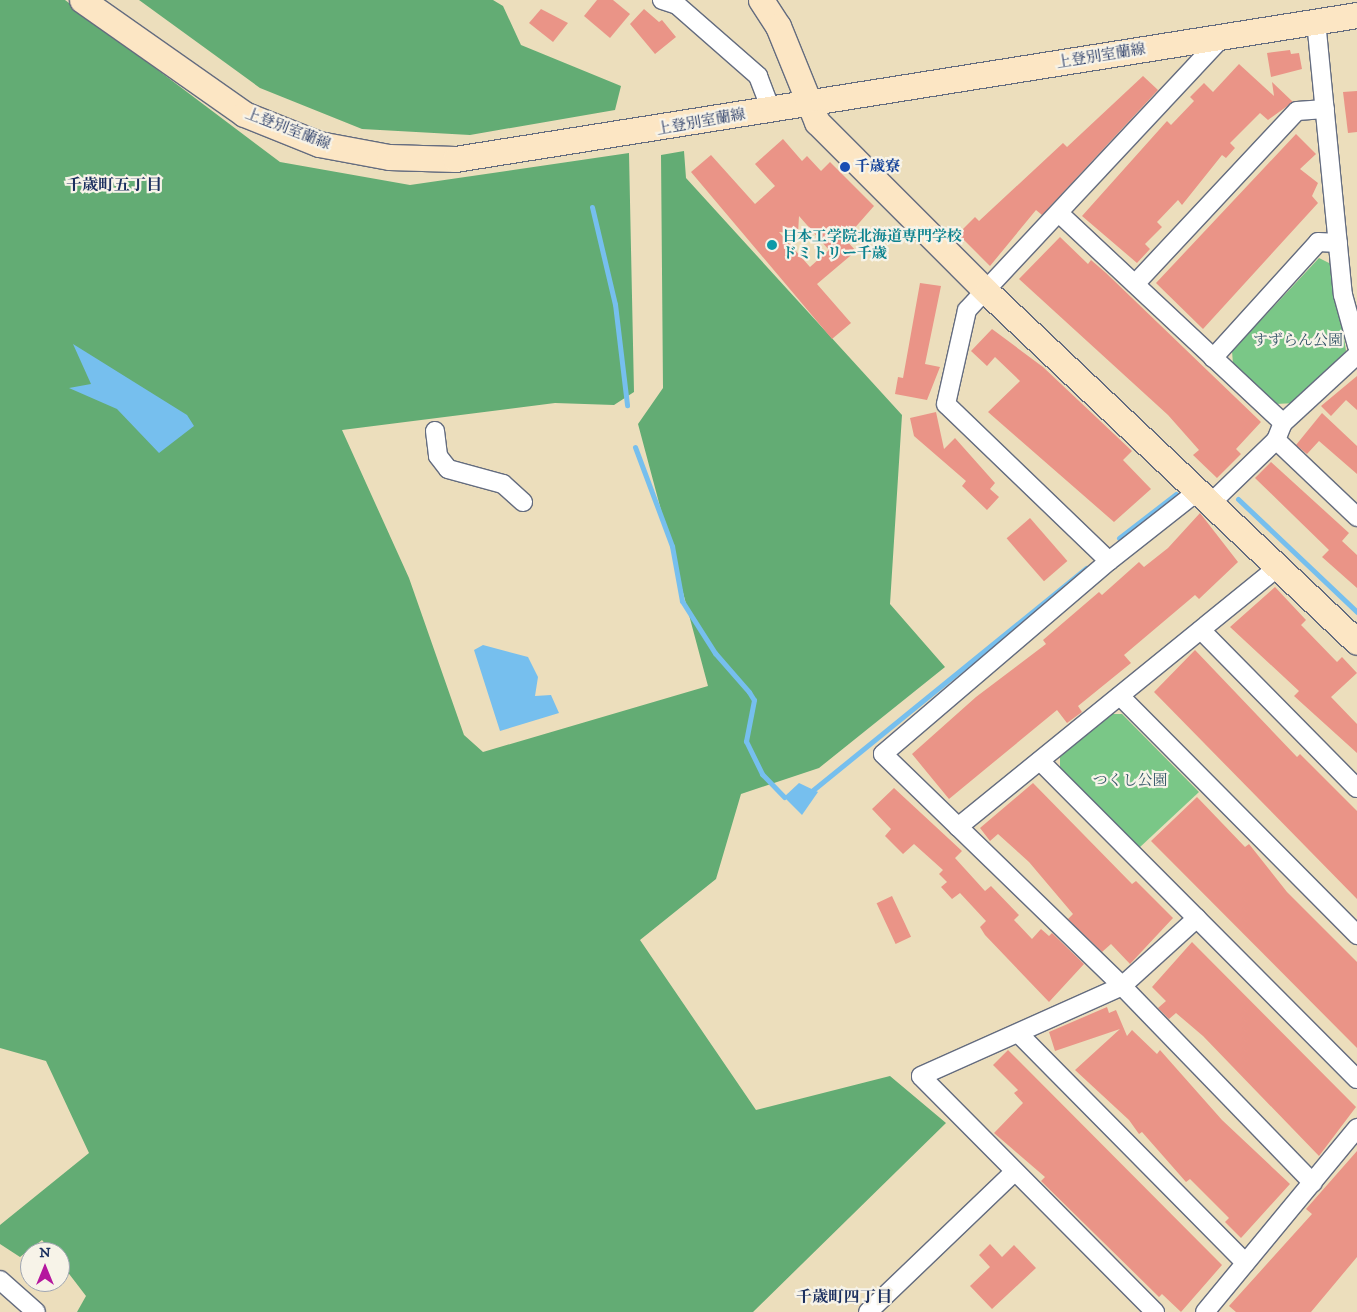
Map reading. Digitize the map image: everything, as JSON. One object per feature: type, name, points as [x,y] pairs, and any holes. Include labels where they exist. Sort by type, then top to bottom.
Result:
[{"type":"main road","name":"上登別室蘭線","points":[[82,0],[244,114],[319,144],[389,157],[455,159],[1357,15]]},
{"type":"main road","points":[[761,0],[778,26],[817,122],[987,292],[1357,642]]},
{"type":"street","points":[[662,0],[677,4],[758,76],[771,110]]},
{"type":"street","points":[[1316,21],[1343,295],[1357,346]]},
{"type":"street","points":[[1109,561],[946,404],[967,310],[987,292],[1061,215],[1223,36]]},
{"type":"street","points":[[1135,284],[1297,111],[1325,109]]},
{"type":"street","points":[[1061,215],[1283,423]]},
{"type":"street","points":[[1213,358],[1318,242],[1338,243]]},
{"type":"street","points":[[1313,1183],[1122,986],[883,754],[1109,561],[1204,497],[1276,440],[1283,423],[1357,355]]},
{"type":"street","points":[[435,431],[438,456],[448,469],[503,484],[523,502]]},
{"type":"street","points":[[1276,440],[1357,517]]},
{"type":"street","points":[[958,828],[1278,567]]},
{"type":"street","points":[[1200,630],[1357,788]]},
{"type":"street","points":[[1120,696],[1357,935]]},
{"type":"street","points":[[1040,761],[1357,1078]]},
{"type":"street","points":[[1147,1309],[921,1076],[1019,1034],[1122,986],[1197,918]]},
{"type":"street","points":[[1019,1034],[1246,1263]]},
{"type":"street","points":[[1205,1312],[1357,1128]]},
{"type":"street","points":[[868,1312],[1013,1173]]},
{"type":"street","points":[[0,1280],[36,1312]]},
{"type":"green space","points":[[0,0],[65,0],[280,162],[410,185],[629,153],[634,392],[614,405],[555,403],[342,430],[409,578],[464,735],[483,752],[708,686],[638,424],[663,388],[661,155],[684,151],[686,178],[902,415],[890,604],[945,667],[819,768],[741,794],[716,879],[640,940],[756,1110],[890,1076],[946,1123],[753,1312],[77,1312],[86,1296],[70,1275],[70,1242],[44,1242],[42,1240],[39,1242],[20,1242],[20,1257],[0,1244],[0,1225],[89,1153],[46,1061],[0,1048]]},
{"type":"green space","points":[[139,0],[493,0],[503,6],[521,45],[621,86],[615,110],[470,135],[362,129],[260,88]]},
{"type":"green space","name":"すずらん公園","points":[[1319,258],[1333,265],[1346,351],[1297,403],[1275,404],[1233,364],[1232,351]]},
{"type":"green space","name":"つくし公園","points":[[1111,714],[1122,714],[1199,792],[1139,848],[1060,770],[1060,754]]},
{"type":"water","points":[[73,344],[187,415],[194,426],[159,453],[117,409],[69,388],[91,384]]},
{"type":"water","points":[[483,645],[528,657],[538,677],[535,696],[551,695],[559,713],[500,731],[474,650]]},
{"type":"water","points":[[799,783],[818,792],[802,815],[784,797]]},
{"type":"building","points":[[597,0],[613,0],[630,14],[610,38],[584,16]]},
{"type":"building","points":[[541,9],[568,23],[553,42],[529,23]]},
{"type":"building","points":[[644,9],[659,22],[662,20],[676,37],[655,54],[630,24]]},
{"type":"building","points":[[1290,50],[1291,54],[1299,53],[1302,69],[1271,77],[1267,53]]},
{"type":"building","points":[[1239,64],[1274,96],[1272,82],[1293,102],[1268,120],[1260,113],[1230,143],[1235,148],[1226,158],[1222,155],[1182,205],[1178,200],[1157,222],[1162,227],[1145,244],[1150,249],[1137,263],[1082,216],[1167,121],[1171,125],[1194,101],[1190,97],[1204,83],[1213,92]]},
{"type":"building","points":[[1143,76],[1158,90],[1042,215],[1036,210],[990,266],[958,234],[975,217],[979,221],[1063,143],[1067,147]]},
{"type":"building","points":[[1357,91],[1357,132],[1348,133],[1343,92]]},
{"type":"building","points":[[1296,134],[1316,154],[1300,169],[1318,183],[1312,196],[1318,203],[1203,329],[1156,283]]},
{"type":"building","name":"日本工学院北海道専門学校 ドミトリー千歳","points":[[783,139],[802,161],[807,156],[821,171],[830,162],[874,206],[845,239],[856,251],[817,284],[851,323],[832,339],[691,172],[711,155],[755,204],[775,186],[755,164]],"holes":[[[799,216],[829,250],[810,267],[779,232],[798,234]]]},
{"type":"building","points":[[1060,237],[1088,264],[1091,260],[1106,273],[1261,422],[1236,449],[1241,454],[1217,478],[1193,455],[1199,450],[1168,415],[1019,279]]},
{"type":"building","points":[[920,283],[941,286],[925,364],[940,367],[927,400],[895,394],[898,377],[903,378]]},
{"type":"building","points":[[992,329],[1043,367],[1132,451],[1123,460],[1151,489],[1114,522],[988,412],[1020,381],[995,357],[987,366],[971,351]]},
{"type":"building","points":[[1357,376],[1357,410],[1346,400],[1331,416],[1321,406]]},
{"type":"building","points":[[936,412],[944,449],[955,438],[995,483],[990,489],[999,497],[987,510],[962,486],[966,481],[914,436],[910,418]]},
{"type":"building","points":[[1322,413],[1357,446],[1357,474],[1319,441],[1307,454],[1296,445]]},
{"type":"building","points":[[1271,462],[1349,533],[1342,541],[1357,555],[1357,588],[1322,557],[1329,550],[1255,478]]},
{"type":"building","points":[[1200,513],[1238,562],[1199,599],[1195,595],[1124,655],[1131,663],[1078,706],[1082,712],[1067,723],[1057,710],[949,799],[912,754],[976,697],[1046,644],[1043,640],[1099,592],[1102,595],[1139,562],[1144,567],[1168,548]]},
{"type":"building","points":[[1030,518],[1067,561],[1044,581],[1007,538]]},
{"type":"building","points":[[1275,587],[1306,620],[1301,625],[1337,662],[1342,657],[1357,673],[1331,697],[1357,724],[1357,753],[1294,696],[1299,691],[1230,627]]},
{"type":"building","points":[[1195,650],[1297,757],[1300,754],[1357,811],[1357,899],[1154,692]]},
{"type":"building","points":[[1033,783],[1132,884],[1136,881],[1173,918],[1130,964],[1111,944],[1102,952],[1068,919],[1073,914],[1029,862],[998,834],[990,841],[980,828]]},
{"type":"building","points":[[894,788],[962,851],[955,858],[985,891],[991,886],[1019,915],[1014,920],[1032,939],[1041,929],[1049,936],[1052,933],[1084,964],[1049,1002],[985,935],[980,927],[986,921],[960,893],[952,899],[941,887],[947,882],[939,874],[943,870],[914,844],[903,854],[885,836],[891,829],[872,809]]},
{"type":"building","points":[[1197,797],[1245,847],[1249,844],[1287,892],[1357,962],[1357,1048],[1151,841]]},
{"type":"building","points":[[892,896],[911,937],[896,944],[877,903]]},
{"type":"building","points":[[1192,942],[1356,1107],[1319,1156],[1203,1036],[1176,1013],[1169,1019],[1158,1008],[1166,1001],[1152,987]]},
{"type":"building","points":[[1107,1007],[1109,1013],[1116,1010],[1127,1036],[1132,1030],[1157,1054],[1160,1050],[1222,1120],[1290,1184],[1241,1238],[1225,1222],[1229,1218],[1190,1179],[1186,1182],[1142,1132],[1139,1134],[1129,1120],[1075,1070],[1120,1029],[1055,1051],[1049,1032]]},
{"type":"building","points":[[1008,1050],[1222,1265],[1181,1312],[1162,1294],[1159,1297],[1041,1181],[1045,1177],[994,1133],[1023,1103],[1014,1093],[1018,1090],[993,1065]]},
{"type":"building","points":[[1357,1151],[1357,1257],[1311,1312],[1236,1312],[1229,1306],[1312,1214],[1306,1209]]},
{"type":"building","points":[[990,1244],[1002,1257],[1014,1245],[1036,1268],[992,1309],[970,1286],[990,1267],[979,1255]]},
{"type":"waterway","points":[[592,207],[615,304],[627,405]]},
{"type":"waterway","points":[[635,447],[672,546],[682,601],[715,653],[754,700],[746,741],[762,774],[784,797]]},
{"type":"waterway","points":[[1119,538],[1176,494]]},
{"type":"waterway","points":[[1238,499],[1357,612]]},
{"type":"waterway","points":[[813,790],[1086,568]]},
{"type":"place","name":"千歳寮","points":[[845,167]]},
{"type":"place","name":"日本工学院北海道専門学校 ドミトリー千歳","points":[[772,245]]},
{"type":"district","name":"千歳町五丁目","points":[[114,185]]},
{"type":"district","name":"千歳町四丁目","points":[[844,1297]]}]
